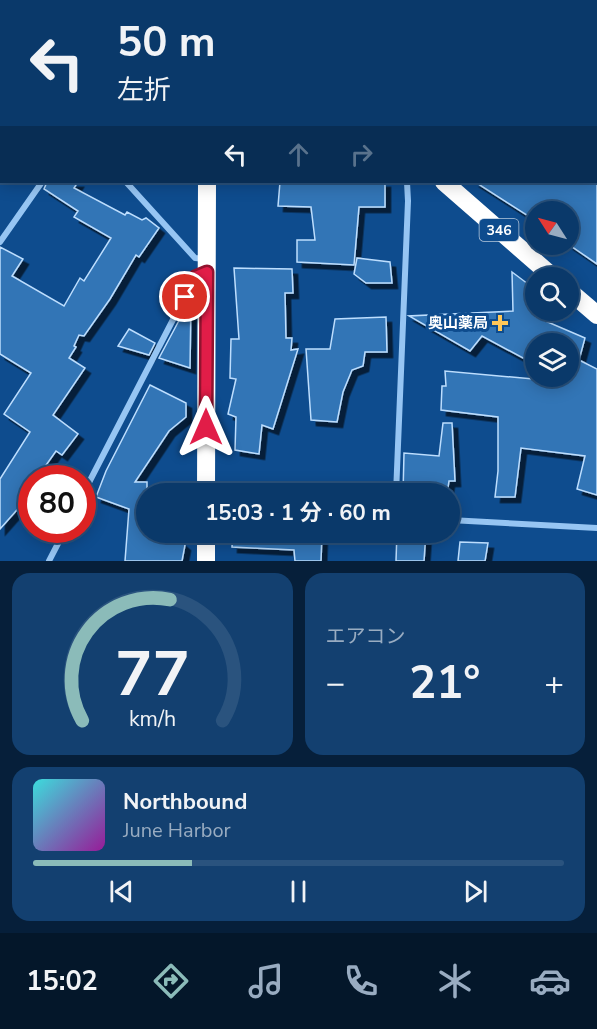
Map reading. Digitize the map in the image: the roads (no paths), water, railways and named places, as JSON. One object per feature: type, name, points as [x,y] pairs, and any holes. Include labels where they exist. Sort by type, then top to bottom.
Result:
[{"type":"highway","points":[[206,483],[207,183]]},
{"type":"highway","name":"346","points":[[445,183],[541,267]]},
{"type":"highway","points":[[579,299],[597,315]]},
{"type":"highway","points":[[206,543],[206,561]]},
{"type":"street","points":[[0,242],[41,183]]},
{"type":"street","points":[[96,469],[195,277],[207,266],[195,258],[127,183]]},
{"type":"street","points":[[396,483],[407,183]]},
{"type":"street","points":[[460,521],[597,528]]},
{"type":"street","points":[[49,561],[58,543]]},
{"type":"place","name":"奥山薬局","points":[[500,323]]}]
